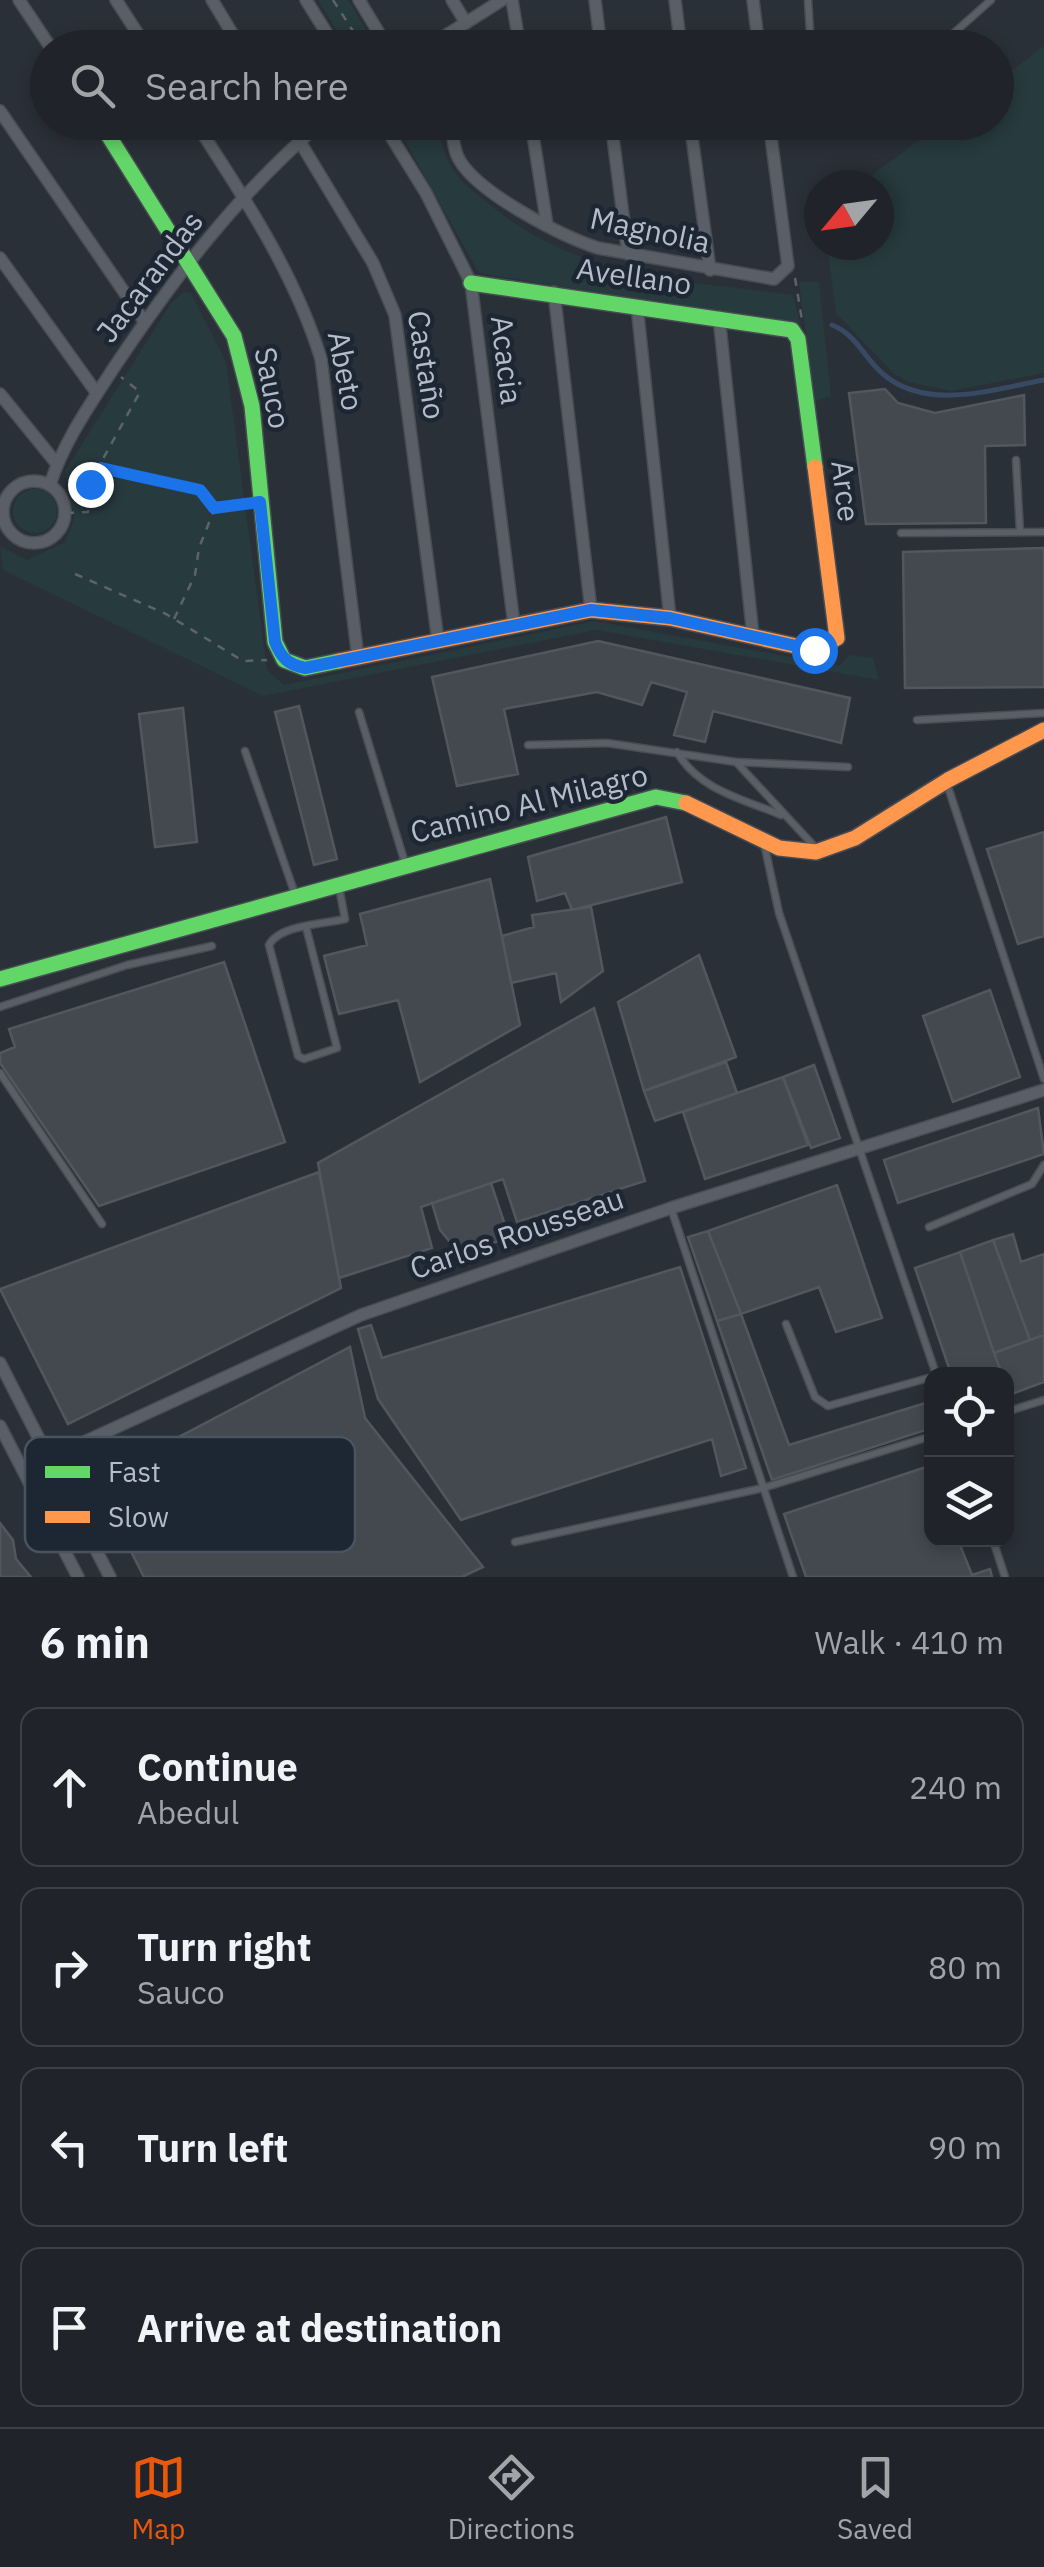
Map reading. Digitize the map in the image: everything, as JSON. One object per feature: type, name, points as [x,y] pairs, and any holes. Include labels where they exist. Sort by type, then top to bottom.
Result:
[{"type":"street","points":[[19,0],[38,30]]},
{"type":"street","points":[[116,0],[135,30]]},
{"type":"street","points":[[212,0],[230,30]]},
{"type":"street","points":[[306,0],[325,30]]},
{"type":"street","points":[[359,0],[377,30]]},
{"type":"street","points":[[452,0],[466,23]]},
{"type":"street","points":[[458,30],[502,0]]},
{"type":"street","points":[[512,0],[517,30]]},
{"type":"street","points":[[596,0],[600,30]]},
{"type":"street","points":[[674,0],[678,30]]},
{"type":"street","points":[[753,0],[757,30]]},
{"type":"street","points":[[0,111],[144,321]]},
{"type":"street","name":"Sauco","points":[[112,140],[189,257],[234,336],[246,371],[275,642],[284,660]]},
{"type":"street","name":"Abeto","points":[[208,140],[244,197],[308,316],[321,359],[358,658]]},
{"type":"street","name":"Acacia","points":[[393,140],[426,193],[471,283],[514,625]]},
{"type":"street","name":"Magnolia","points":[[454,140],[456,153],[465,168],[514,207],[571,239],[628,254],[774,279],[788,266]]},
{"type":"street","points":[[534,140],[547,226]]},
{"type":"street","points":[[613,140],[628,254]]},
{"type":"street","points":[[692,140],[710,270]]},
{"type":"street","points":[[771,140],[788,266]]},
{"type":"street","name":"Jacarandas","points":[[50,484],[96,392],[189,257],[300,141]]},
{"type":"street","name":"Castaño","points":[[300,141],[373,264],[396,315],[438,641]]},
{"type":"street","points":[[0,258],[96,392]]},
{"type":"street","name":"Avellano","points":[[471,283],[719,317],[793,333]]},
{"type":"street","points":[[554,292],[591,610]]},
{"type":"street","points":[[637,306],[670,618]]},
{"type":"street","points":[[284,660],[305,668],[591,610],[670,618],[753,636],[719,317]]},
{"type":"street","name":"Arce","points":[[753,636],[814,650],[827,649],[837,638],[793,333]]},
{"type":"street","points":[[0,394],[57,464]]},
{"type":"street","points":[[34,480],[50,484],[63,500],[66,513],[55,535],[32,543],[10,531],[1,511],[6,497],[18,485],[34,480]]},
{"type":"street","points":[[819,852],[1044,730]]},
{"type":"street","name":"Camino Al Milagro","points":[[0,979],[405,864],[656,798],[684,801],[796,852],[819,852]]},
{"type":"street","name":"Carlos Rousseau","points":[[92,1437],[361,1314],[671,1208],[1044,1090]]},
{"type":"street","points":[[0,1363],[38,1437]]},
{"type":"street","points":[[0,1426],[25,1474]]},
{"type":"street","points":[[65,1552],[78,1577]]},
{"type":"street","points":[[97,1552],[110,1577]]},
{"type":"lane","points":[[808,0],[810,30]]},
{"type":"lane","points":[[958,30],[992,0]]},
{"type":"lane","points":[[1016,460],[1020,532]]},
{"type":"lane","points":[[901,533],[1044,532]]},
{"type":"lane","points":[[359,712],[405,864]]},
{"type":"lane","points":[[917,720],[1044,713]]},
{"type":"lane","points":[[528,745],[607,742],[736,762],[848,766]]},
{"type":"lane","points":[[245,751],[295,896]]},
{"type":"lane","points":[[678,752],[686,768],[704,782],[787,817]]},
{"type":"lane","points":[[736,762],[819,852]]},
{"type":"lane","points":[[946,781],[1044,1079]]},
{"type":"lane","points":[[763,840],[780,913],[931,1367]]},
{"type":"lane","points":[[306,927],[337,1048],[304,1059],[298,1056],[269,945],[276,936],[306,927],[346,918],[338,883]]},
{"type":"lane","points":[[0,1007],[127,965],[212,946]]},
{"type":"lane","points":[[0,1072],[102,1224]]},
{"type":"lane","points":[[929,1228],[1035,1182],[1044,1165]]},
{"type":"lane","points":[[671,1208],[793,1577]]},
{"type":"lane","points":[[786,1324],[815,1396],[828,1406],[924,1379]]},
{"type":"lane","points":[[1014,1409],[1044,1400]]},
{"type":"lane","points":[[515,1542],[764,1488],[924,1438]]},
{"type":"lane","points":[[995,1547],[1006,1577]]},
{"type":"path","points":[[333,0],[352,30]]},
{"type":"path","points":[[788,266],[796,281],[803,332],[793,333]]},
{"type":"path","points":[[66,513],[88,512],[90,484],[140,392],[111,372]]},
{"type":"path","points":[[101,468],[200,490],[214,508]]},
{"type":"path","points":[[214,508],[260,502]]},
{"type":"path","points":[[174,620],[195,575],[202,536],[214,508]]},
{"type":"path","points":[[75,574],[120,591],[242,661],[284,660]]},
{"type":"green space","points":[[318,0],[348,0],[367,30],[337,30]]},
{"type":"green space","points":[[1044,46],[1044,373],[951,391],[908,382],[893,373],[836,313],[829,260],[894,260],[894,170],[879,170],[919,140],[1014,140],[1014,69]]},
{"type":"green space","points":[[405,140],[442,140],[449,163],[462,181],[528,232],[564,250],[636,273],[793,295],[801,327],[479,273]]},
{"type":"green space","points":[[799,282],[819,282],[831,397],[815,401]]},
{"type":"green space","points":[[184,292],[191,293],[226,362],[267,670],[284,685],[595,621],[839,666],[850,655],[873,658],[879,680],[596,630],[263,696],[3,570],[0,546],[27,560],[65,542],[74,520],[65,471],[171,303]]},
{"type":"green space","points":[[35,489],[50,496],[57,511],[50,526],[35,533],[20,526],[13,511],[20,496]]},
{"type":"building","points":[[885,389],[898,403],[935,413],[1024,395],[1025,445],[985,446],[986,523],[866,524],[849,393]]},
{"type":"building","points":[[1044,548],[1044,687],[905,688],[903,552]]},
{"type":"building","points":[[598,641],[850,698],[841,743],[713,711],[705,742],[674,735],[687,692],[651,682],[642,705],[597,692],[504,709],[518,774],[457,786],[432,677]]},
{"type":"building","points":[[299,706],[337,859],[314,865],[275,712]]},
{"type":"building","points":[[183,708],[197,842],[155,847],[139,714]]},
{"type":"building","points":[[666,817],[682,882],[572,910],[565,893],[537,901],[528,857]]},
{"type":"building","points":[[1044,832],[1044,936],[1018,944],[987,849]]},
{"type":"building","points":[[490,879],[520,1025],[420,1082],[398,1000],[339,1014],[324,956],[367,945],[360,914]]},
{"type":"building","points":[[591,907],[603,971],[561,1002],[556,973],[511,983],[502,936],[534,927],[532,915]]},
{"type":"building","points":[[699,955],[736,1057],[644,1091],[618,1002]]},
{"type":"building","points":[[224,962],[285,1142],[99,1206],[0,1063],[0,1053],[15,1047],[9,1029]]},
{"type":"building","points":[[990,990],[1020,1077],[953,1102],[923,1016]]},
{"type":"building","points":[[594,1008],[645,1181],[517,1222],[503,1179],[421,1207],[432,1248],[339,1278],[318,1163]]},
{"type":"building","points":[[726,1062],[737,1093],[655,1121],[644,1091]]},
{"type":"building","points":[[814,1065],[840,1138],[811,1148],[783,1077]]},
{"type":"building","points":[[783,1077],[808,1145],[705,1179],[683,1112]]},
{"type":"building","points":[[1038,1108],[1044,1154],[898,1203],[884,1160]]},
{"type":"building","points":[[319,1172],[341,1288],[68,1424],[0,1289]]},
{"type":"building","points":[[491,1183],[509,1237],[469,1252],[454,1247],[440,1230],[432,1203]]},
{"type":"building","points":[[837,1185],[882,1318],[836,1332],[819,1287],[741,1314],[708,1231]]},
{"type":"building","points":[[708,1231],[741,1314],[717,1321],[688,1237]]},
{"type":"building","points":[[1013,1234],[1021,1262],[1044,1254],[1044,1335],[1030,1340],[993,1240]]},
{"type":"building","points":[[993,1240],[1030,1340],[994,1353],[960,1252]]},
{"type":"building","points":[[960,1252],[1000,1367],[949,1367],[915,1268]]},
{"type":"building","points":[[680,1267],[746,1468],[721,1476],[712,1439],[461,1520],[378,1399],[358,1329],[371,1325],[382,1358]]},
{"type":"building","points":[[741,1314],[789,1445],[924,1404],[924,1431],[772,1480],[717,1321]]},
{"type":"building","points":[[1044,1335],[1044,1382],[1014,1393],[1014,1367],[999,1367],[994,1353]]},
{"type":"building","points":[[350,1347],[365,1418],[483,1567],[462,1577],[144,1577],[131,1552],[355,1552],[355,1437],[179,1437]]},
{"type":"building","points":[[924,1468],[924,1547],[961,1547],[972,1575],[990,1569],[992,1577],[806,1577],[784,1514]]},
{"type":"building","points":[[0,1523],[13,1540],[16,1559],[31,1577],[0,1577]]},
{"type":"waterway","points":[[832,325],[847,334],[883,374],[900,386],[920,392],[961,395],[1044,380]]},
{"type":"traffic: fast","points":[[111,140],[234,336],[252,406],[275,642],[284,660],[305,668],[339,661]]},
{"type":"traffic: fast","points":[[471,283],[792,330],[798,339],[815,467]]},
{"type":"traffic: fast","points":[[0,979],[656,797],[686,803]]},
{"type":"traffic: slow","points":[[339,661],[591,610],[670,618],[814,650],[837,638],[815,467]]},
{"type":"traffic: slow","points":[[686,803],[779,848],[816,852],[855,838],[948,780],[1044,730]]},
{"type":"route","points":[[90,484],[101,468],[200,490],[214,508],[260,502],[275,642],[284,660],[295,666],[305,668],[591,610],[670,618],[814,650]]}]
